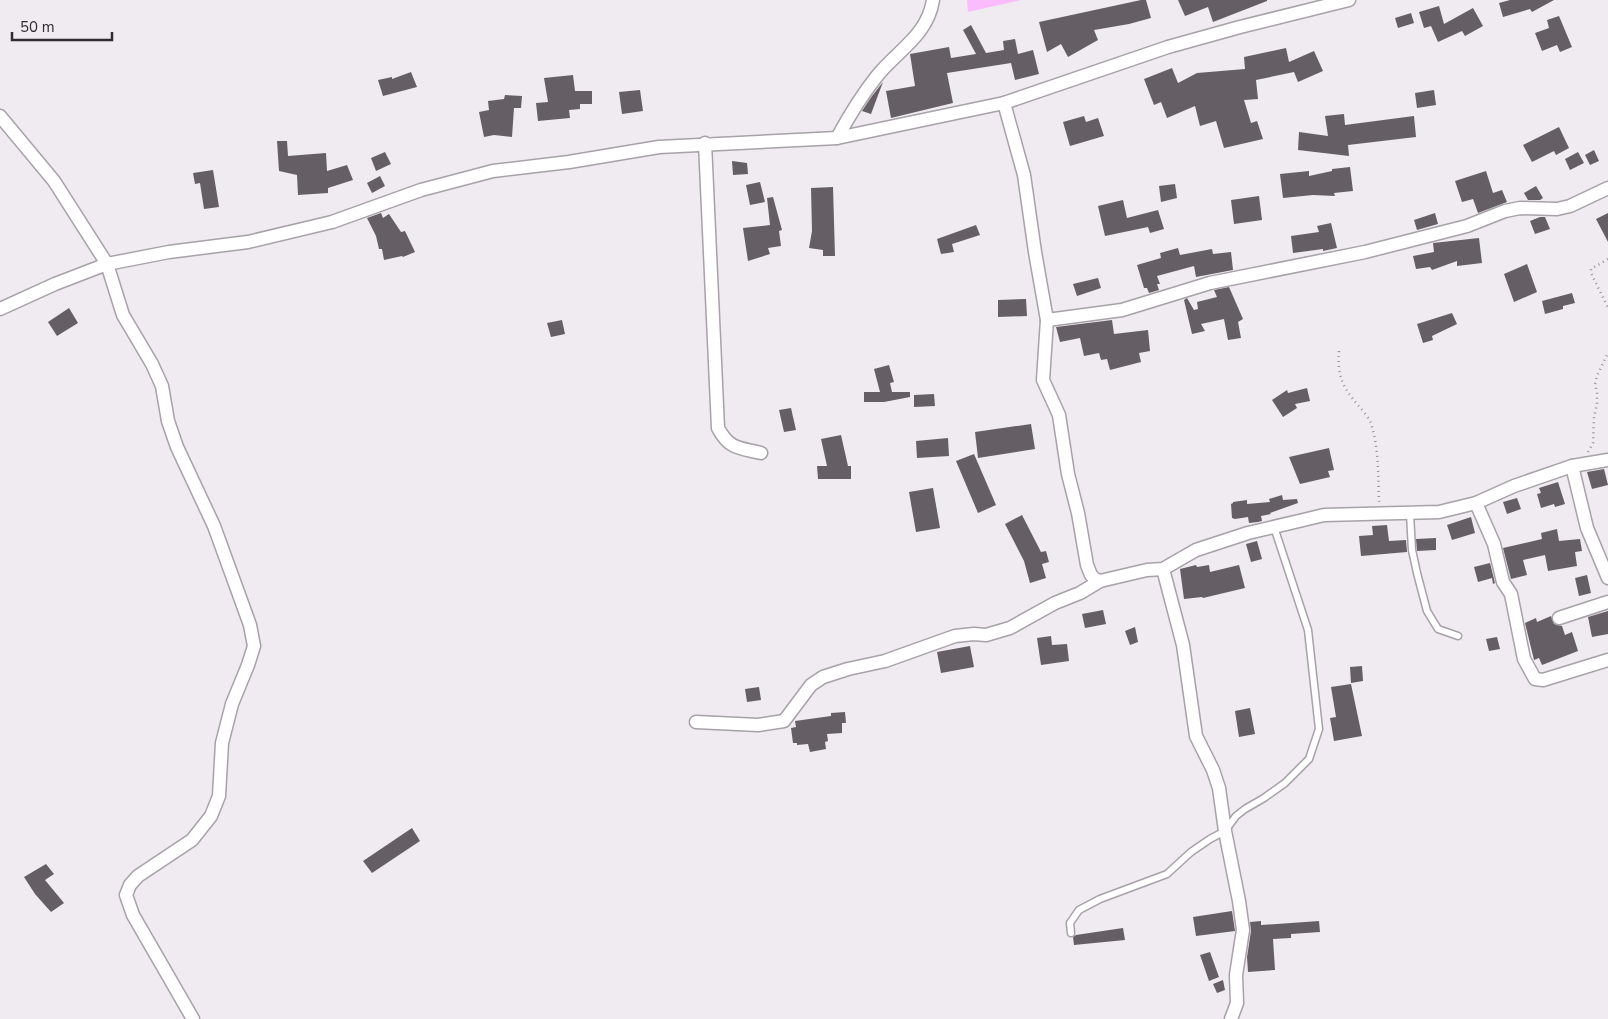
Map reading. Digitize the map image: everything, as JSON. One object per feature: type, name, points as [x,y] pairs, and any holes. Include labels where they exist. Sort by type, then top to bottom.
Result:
[{"type":"street","points":[[836,138],[858,100],[879,74],[925,26],[932,10],[933,0]]},
{"type":"street","points":[[0,309],[54,284],[108,264],[169,252],[248,242],[332,222],[422,190],[493,171],[569,162],[659,147],[705,143],[742,144],[836,138],[1004,103],[1168,47],[1349,0]]},
{"type":"street","points":[[1004,103],[1024,175],[1047,320],[1043,380],[1059,415],[1068,474],[1078,513],[1087,565],[1091,575],[1100,581]]},
{"type":"street","points":[[0,116],[54,181],[108,264],[123,315],[152,364],[162,386],[168,421],[177,447],[214,526],[250,624],[254,646],[232,704],[222,743],[219,796],[210,816],[192,840],[138,876],[130,885],[126,895],[133,915],[193,1019]]},
{"type":"street","points":[[705,143],[718,428],[724,440],[734,447],[761,453]]},
{"type":"street","points":[[1047,320],[1122,310],[1210,283],[1365,252],[1467,226],[1505,211],[1520,208],[1557,209],[1570,206],[1608,188]]},
{"type":"street","points":[[696,722],[758,725],[784,721],[812,685],[824,677],[848,669],[885,661],[955,636],[986,635],[1010,628],[1100,581],[1147,570],[1163,569],[1196,550],[1248,533],[1324,515],[1440,512],[1476,502],[1514,486],[1577,465],[1608,460]]},
{"type":"street","points":[[1577,465],[1587,528],[1608,578]]},
{"type":"street","points":[[1476,502],[1494,544],[1503,582],[1511,594],[1524,659],[1535,679],[1543,680],[1608,660]]},
{"type":"street","points":[[1163,569],[1183,645],[1196,736],[1213,770],[1219,788],[1243,930],[1236,975],[1237,1003],[1231,1019]]},
{"type":"street","points":[[1559,618],[1608,602]]},
{"type":"lane","points":[[1410,514],[1412,550],[1428,611],[1438,629],[1458,636]]},
{"type":"lane","points":[[1071,933],[1070,922],[1079,910],[1100,899],[1167,874],[1191,852],[1225,831],[1236,816],[1285,783],[1309,759],[1319,729],[1308,630],[1274,527]]},
{"type":"path","points":[[1608,259],[1591,269],[1591,273],[1608,308]]},
{"type":"path","points":[[1339,351],[1338,368],[1340,377],[1349,394],[1370,421],[1374,436],[1380,513]]},
{"type":"path","points":[[1577,465],[1592,443],[1597,404],[1595,384],[1608,353]]},
{"type":"shaded area","points":[[967,0],[1021,0],[968,12]]},
{"type":"building","points":[[1146,0],[1151,18],[1094,30],[1098,40],[1068,57],[1061,44],[1047,52],[1039,22]]},
{"type":"building","points":[[1178,0],[1267,1],[1213,22],[1208,7],[1185,16]]},
{"type":"building","points":[[1510,0],[1554,0],[1532,12],[1530,9],[1503,17],[1499,3]]},
{"type":"building","points":[[1439,6],[1444,24],[1473,8],[1483,26],[1465,36],[1462,31],[1438,42],[1431,26],[1424,28],[1419,12]]},
{"type":"building","points":[[1411,13],[1414,23],[1398,28],[1395,18]]},
{"type":"building","points":[[1559,16],[1572,47],[1560,52],[1557,45],[1542,51],[1535,33],[1549,28],[1547,20]]},
{"type":"building","points":[[971,25],[986,53],[1004,50],[1003,41],[1015,39],[1018,54],[1033,50],[1039,74],[1015,80],[1011,63],[947,73],[953,103],[891,118],[886,91],[915,86],[910,54],[949,47],[951,58],[976,54],[963,30]]},
{"type":"building","points":[[1286,48],[1289,62],[1314,51],[1323,71],[1298,82],[1294,72],[1256,80],[1258,99],[1244,100],[1251,123],[1257,121],[1263,139],[1224,148],[1216,121],[1200,126],[1195,106],[1167,118],[1161,102],[1154,105],[1144,79],[1172,68],[1178,83],[1197,73],[1245,69],[1244,57]]},
{"type":"building","points":[[411,72],[417,87],[383,96],[378,80],[392,77],[392,79]]},
{"type":"building","points":[[573,75],[575,91],[592,91],[592,104],[580,104],[580,109],[569,110],[570,118],[538,121],[536,103],[548,102],[544,78]]},
{"type":"building","points":[[883,82],[871,114],[862,111],[872,96]]},
{"type":"building","points":[[640,90],[643,111],[622,114],[619,92]]},
{"type":"building","points":[[1434,90],[1436,105],[1417,108],[1415,93]]},
{"type":"building","points":[[505,95],[522,96],[521,108],[514,108],[512,137],[494,135],[484,137],[479,112],[489,110],[488,101],[504,99]]},
{"type":"building","points":[[1344,114],[1345,125],[1414,116],[1416,137],[1348,145],[1349,156],[1298,150],[1299,132],[1328,136],[1325,116]]},
{"type":"building","points":[[1084,116],[1086,122],[1098,118],[1104,136],[1070,146],[1063,122]]},
{"type":"building","points":[[1559,127],[1569,148],[1556,155],[1554,151],[1532,162],[1523,145]]},
{"type":"building","points":[[277,141],[287,141],[288,156],[326,153],[327,171],[347,165],[353,180],[328,188],[328,193],[298,195],[297,175],[279,171]]},
{"type":"building","points":[[1594,150],[1599,161],[1590,165],[1585,155]]},
{"type":"building","points":[[385,152],[391,164],[376,171],[371,158]]},
{"type":"building","points":[[1578,152],[1584,163],[1570,170],[1565,159]]},
{"type":"building","points":[[732,161],[747,163],[748,174],[733,175]]},
{"type":"building","points":[[1350,167],[1353,191],[1334,193],[1335,196],[1313,195],[1283,198],[1280,174],[1309,171],[1309,176],[1332,171],[1332,169]]},
{"type":"building","points":[[213,170],[219,207],[204,209],[200,183],[195,184],[193,173]]},
{"type":"building","points":[[1486,171],[1493,193],[1502,190],[1507,202],[1478,213],[1473,199],[1462,202],[1455,181]]},
{"type":"building","points":[[380,176],[385,186],[372,193],[367,183]]},
{"type":"building","points":[[760,182],[765,202],[750,205],[746,185]]},
{"type":"building","points":[[1175,184],[1177,198],[1161,202],[1159,186]]},
{"type":"building","points":[[1536,186],[1543,198],[1540,200],[1528,200],[1524,193]]},
{"type":"building","points":[[833,187],[835,256],[823,256],[823,250],[809,248],[812,231],[811,188]]},
{"type":"building","points":[[1259,196],[1262,220],[1234,224],[1231,200]]},
{"type":"building","points":[[773,197],[782,230],[779,231],[781,246],[768,248],[770,254],[748,261],[743,228],[770,225],[767,198]]},
{"type":"building","points":[[1123,200],[1127,218],[1158,210],[1164,229],[1150,233],[1148,227],[1105,236],[1098,206]]},
{"type":"building","points":[[381,213],[383,218],[389,214],[401,232],[405,231],[415,252],[403,257],[384,260],[382,249],[379,249],[376,236],[367,218]]},
{"type":"building","points":[[1435,213],[1438,224],[1417,230],[1414,220]]},
{"type":"building","points":[[1608,213],[1608,242],[1596,219]]},
{"type":"building","points":[[1545,217],[1550,229],[1535,234],[1530,221]]},
{"type":"building","points":[[1331,223],[1337,248],[1293,253],[1291,236],[1319,232],[1317,226]]},
{"type":"building","points":[[976,225],[980,235],[952,244],[954,252],[941,254],[937,239]]},
{"type":"building","points":[[1479,238],[1482,263],[1457,266],[1457,261],[1432,270],[1430,267],[1416,269],[1413,256],[1434,252],[1433,243]]},
{"type":"building","points":[[1178,248],[1180,255],[1212,249],[1213,254],[1231,252],[1233,270],[1196,277],[1194,266],[1157,276],[1160,284],[1157,284],[1159,290],[1149,293],[1147,288],[1144,288],[1137,265],[1161,258],[1160,253]]},
{"type":"building","points":[[1527,264],[1537,292],[1514,302],[1504,274]]},
{"type":"building","points":[[1098,278],[1101,288],[1077,296],[1073,284]]},
{"type":"building","points":[[1229,287],[1243,319],[1238,322],[1241,338],[1228,340],[1224,319],[1201,324],[1205,331],[1192,334],[1184,300],[1187,298],[1194,310],[1198,309],[1197,302],[1217,297],[1214,290]]},
{"type":"building","points":[[1572,293],[1575,303],[1563,306],[1563,309],[1545,314],[1542,301]]},
{"type":"building","points":[[1026,299],[1027,316],[998,317],[998,300]]},
{"type":"building","points":[[69,308],[78,323],[57,336],[48,322]]},
{"type":"building","points":[[1452,313],[1457,324],[1432,336],[1433,340],[1423,343],[1417,324]]},
{"type":"building","points":[[562,320],[565,334],[551,337],[547,323]]},
{"type":"building","points":[[1112,320],[1114,334],[1148,330],[1150,351],[1139,353],[1141,362],[1110,370],[1107,359],[1101,360],[1099,353],[1084,356],[1080,338],[1060,342],[1056,327]]},
{"type":"building","points":[[889,365],[894,382],[890,383],[892,392],[910,392],[910,397],[884,402],[864,402],[864,392],[880,392],[874,369]]},
{"type":"building","points":[[1307,388],[1310,401],[1295,404],[1297,408],[1283,417],[1272,400],[1287,390],[1288,393]]},
{"type":"building","points":[[934,394],[935,406],[914,407],[914,395]]},
{"type":"building","points":[[791,408],[796,430],[784,432],[779,410]]},
{"type":"building","points":[[1031,424],[1035,449],[978,458],[975,432]]},
{"type":"building","points":[[841,435],[848,466],[851,466],[851,479],[818,479],[817,466],[827,466],[821,439]]},
{"type":"building","points":[[948,438],[949,456],[917,458],[916,441]]},
{"type":"building","points":[[1329,448],[1334,470],[1328,471],[1330,477],[1300,484],[1289,457]]},
{"type":"building","points":[[974,454],[996,505],[978,513],[956,461]]},
{"type":"building","points":[[1604,469],[1608,485],[1592,489],[1587,472]]},
{"type":"building","points":[[1558,482],[1565,504],[1555,507],[1554,504],[1541,508],[1537,494],[1541,493],[1539,488]]},
{"type":"building","points":[[933,488],[940,528],[916,532],[909,492]]},
{"type":"building","points":[[1282,495],[1283,500],[1297,499],[1298,503],[1261,516],[1262,521],[1258,522],[1249,523],[1248,517],[1232,518],[1231,504],[1233,502],[1247,500],[1247,504],[1270,502],[1269,499]]},
{"type":"building","points":[[1517,498],[1521,509],[1507,514],[1503,502]]},
{"type":"building","points":[[1022,515],[1041,552],[1046,551],[1049,562],[1042,564],[1046,578],[1030,583],[1024,561],[1005,524]]},
{"type":"building","points":[[1471,517],[1475,533],[1452,540],[1447,525]]},
{"type":"building","points":[[1387,525],[1389,541],[1406,540],[1407,552],[1361,556],[1359,536],[1373,535],[1372,526]]},
{"type":"building","points":[[1557,529],[1559,541],[1580,539],[1582,551],[1575,552],[1577,566],[1548,571],[1545,555],[1523,560],[1527,575],[1511,579],[1503,548],[1542,539],[1541,533]]},
{"type":"building","points":[[1436,538],[1436,550],[1417,551],[1416,539]]},
{"type":"building","points":[[1257,541],[1262,559],[1251,562],[1246,544]]},
{"type":"building","points":[[1490,563],[1495,583],[1493,584],[1492,578],[1478,582],[1474,567]]},
{"type":"building","points":[[1196,565],[1197,567],[1209,565],[1210,572],[1239,565],[1245,588],[1203,598],[1184,599],[1180,569]]},
{"type":"building","points":[[1587,575],[1591,593],[1579,596],[1575,578]]},
{"type":"building","points":[[1103,610],[1106,624],[1085,628],[1082,614]]},
{"type":"building","points":[[1608,611],[1608,634],[1592,637],[1588,617]]},
{"type":"building","points":[[1551,616],[1554,624],[1562,626],[1565,635],[1572,632],[1578,651],[1542,665],[1539,658],[1534,660],[1525,623],[1536,618],[1537,622]]},
{"type":"building","points":[[1135,627],[1138,642],[1130,645],[1125,631]]},
{"type":"building","points":[[1051,636],[1052,645],[1067,644],[1069,661],[1041,665],[1037,638]]},
{"type":"building","points":[[1497,637],[1500,649],[1489,651],[1486,639]]},
{"type":"building","points":[[970,646],[974,667],[941,673],[937,652]]},
{"type":"building","points":[[1362,666],[1363,681],[1351,683],[1350,667]]},
{"type":"building","points":[[1351,684],[1362,736],[1334,741],[1330,718],[1336,717],[1331,687]]},
{"type":"building","points":[[759,687],[761,700],[747,702],[745,689]]},
{"type":"building","points":[[1250,708],[1255,734],[1239,737],[1235,711]]},
{"type":"building","points":[[845,712],[846,723],[842,723],[842,733],[827,734],[826,749],[810,752],[808,744],[797,745],[797,743],[793,743],[791,728],[796,727],[795,721]]},
{"type":"building","points":[[412,828],[420,841],[372,873],[363,861]]},
{"type":"building","points":[[46,864],[54,874],[45,880],[64,903],[51,912],[35,894],[24,877]]},
{"type":"building","points":[[1232,911],[1235,931],[1196,936],[1193,917]]},
{"type":"building","points":[[1261,921],[1261,925],[1319,921],[1320,932],[1291,934],[1291,938],[1273,939],[1275,970],[1248,972],[1247,957],[1251,931],[1250,922]]},
{"type":"building","points":[[1123,928],[1125,940],[1074,945],[1073,937],[1076,935]]},
{"type":"building","points":[[1210,952],[1219,977],[1209,981],[1200,955]]},
{"type":"building","points":[[1223,980],[1225,990],[1217,993],[1213,984]]}]
